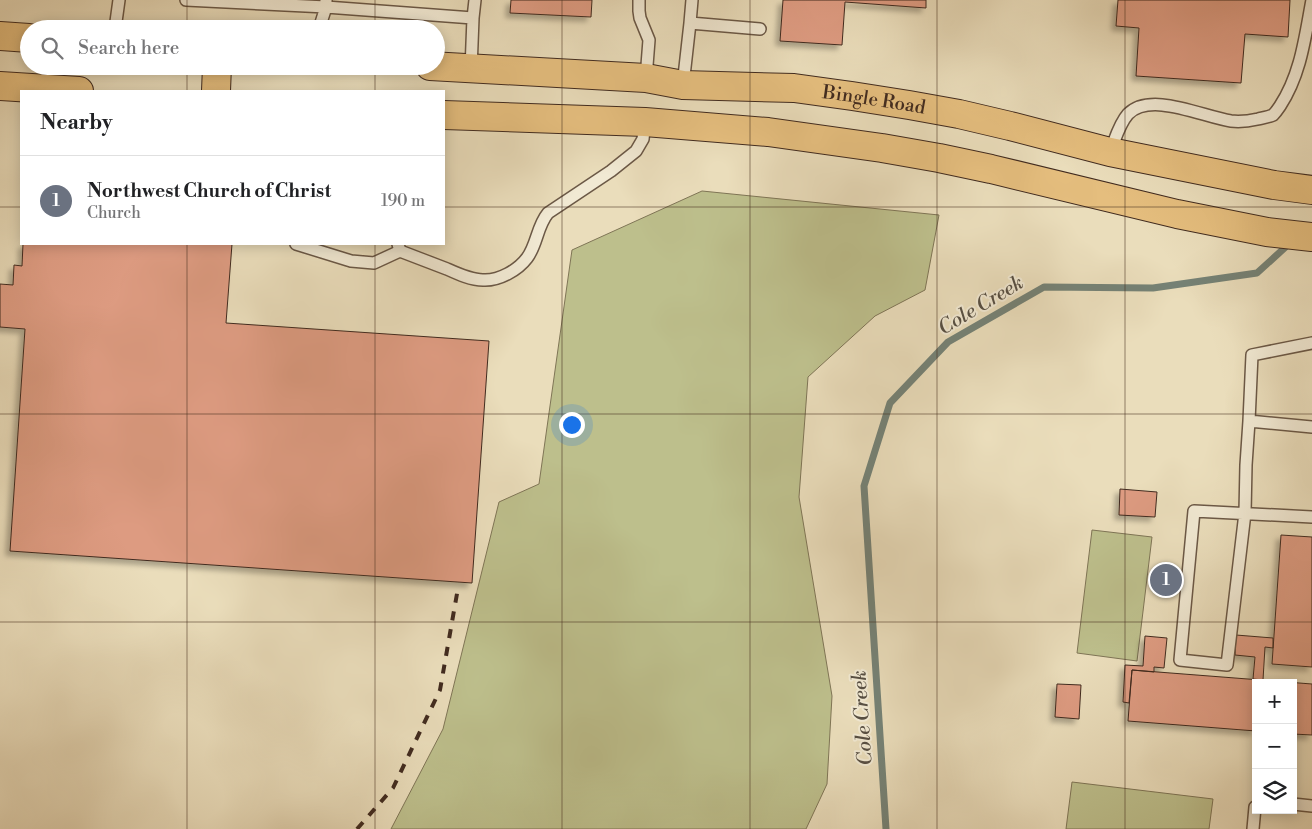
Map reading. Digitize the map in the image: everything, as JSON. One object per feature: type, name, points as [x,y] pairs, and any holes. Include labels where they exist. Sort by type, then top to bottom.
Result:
[{"type":"main road","points":[[0,36],[20,37]]},
{"type":"main road","name":"Bingle Road","points":[[445,67],[646,78],[683,85],[794,88],[899,103],[959,114],[1110,152],[1245,179],[1312,190]]},
{"type":"main road","points":[[216,90],[217,75]]},
{"type":"main road","points":[[645,122],[646,78]]},
{"type":"main road","points":[[0,86],[63,90]]},
{"type":"main road","points":[[445,115],[645,122],[768,132],[882,148],[992,169],[1177,214],[1267,232],[1312,237]]},
{"type":"main road","points":[[1101,195],[1110,152]]},
{"type":"lane","points":[[116,20],[119,0]]},
{"type":"lane","points":[[186,0],[326,3],[473,18]]},
{"type":"lane","points":[[471,69],[475,0]]},
{"type":"lane","points":[[639,0],[640,18],[648,40],[646,78]]},
{"type":"lane","points":[[683,85],[692,0]]},
{"type":"lane","points":[[1110,152],[1122,122],[1128,114],[1136,108],[1149,104],[1175,107],[1232,121],[1262,119],[1274,114],[1286,96],[1298,69],[1312,0]]},
{"type":"lane","points":[[321,20],[326,3]]},
{"type":"lane","points":[[690,23],[760,28]]},
{"type":"lane","points":[[299,245],[358,262],[374,262],[399,247],[467,277],[484,280],[497,278],[516,269],[526,260],[531,252],[543,219],[548,213],[611,171],[636,151],[643,139],[645,122]]},
{"type":"lane","points":[[1312,343],[1252,355],[1245,513],[1227,665],[1180,660],[1194,511],[1245,513],[1312,517]]},
{"type":"lane","points":[[1249,421],[1312,427]]},
{"type":"lane","points":[[1297,804],[1312,806]]},
{"type":"lane","points":[[1253,829],[1254,814]]},
{"type":"green space","points":[[702,191],[939,215],[925,290],[875,316],[808,377],[799,497],[832,696],[827,784],[806,829],[391,829],[443,729],[499,502],[539,484],[572,250]]},
{"type":"green space","points":[[1092,530],[1152,537],[1137,661],[1077,653]]},
{"type":"green space","points":[[1072,782],[1213,799],[1209,829],[1066,829]]},
{"type":"building","points":[[511,0],[592,0],[591,17],[510,13]]},
{"type":"building","points":[[783,0],[926,0],[926,8],[845,2],[842,45],[780,41]]},
{"type":"building","points":[[1118,0],[1290,0],[1288,37],[1245,34],[1241,83],[1136,76],[1139,28],[1116,26]]},
{"type":"building","points":[[23,245],[232,245],[226,323],[489,341],[472,583],[10,551],[25,329],[0,327],[0,284],[13,285],[14,265],[22,266]]},
{"type":"building","points":[[1120,489],[1157,492],[1155,517],[1119,515]]},
{"type":"building","points":[[1281,535],[1312,537],[1312,667],[1272,664]]},
{"type":"building","points":[[1236,635],[1273,638],[1273,648],[1265,647],[1263,679],[1253,679],[1255,657],[1235,655]]},
{"type":"building","points":[[1145,636],[1167,638],[1164,668],[1154,667],[1154,672],[1132,670],[1129,703],[1123,702],[1125,665],[1143,666]]},
{"type":"building","points":[[1132,670],[1252,679],[1252,731],[1128,721]]},
{"type":"building","points":[[1297,683],[1312,684],[1312,735],[1297,734]]},
{"type":"building","points":[[1057,684],[1081,685],[1079,719],[1055,717]]},
{"type":"waterway","name":"Cole Creek","points":[[886,829],[864,486],[890,403],[948,342],[1044,287],[1153,288],[1257,273],[1290,243]]},
{"type":"railway","points":[[357,829],[393,788],[440,690],[458,588]]},
{"type":"place","name":"Northwest Church of Christ","points":[[1166,580]]}]
